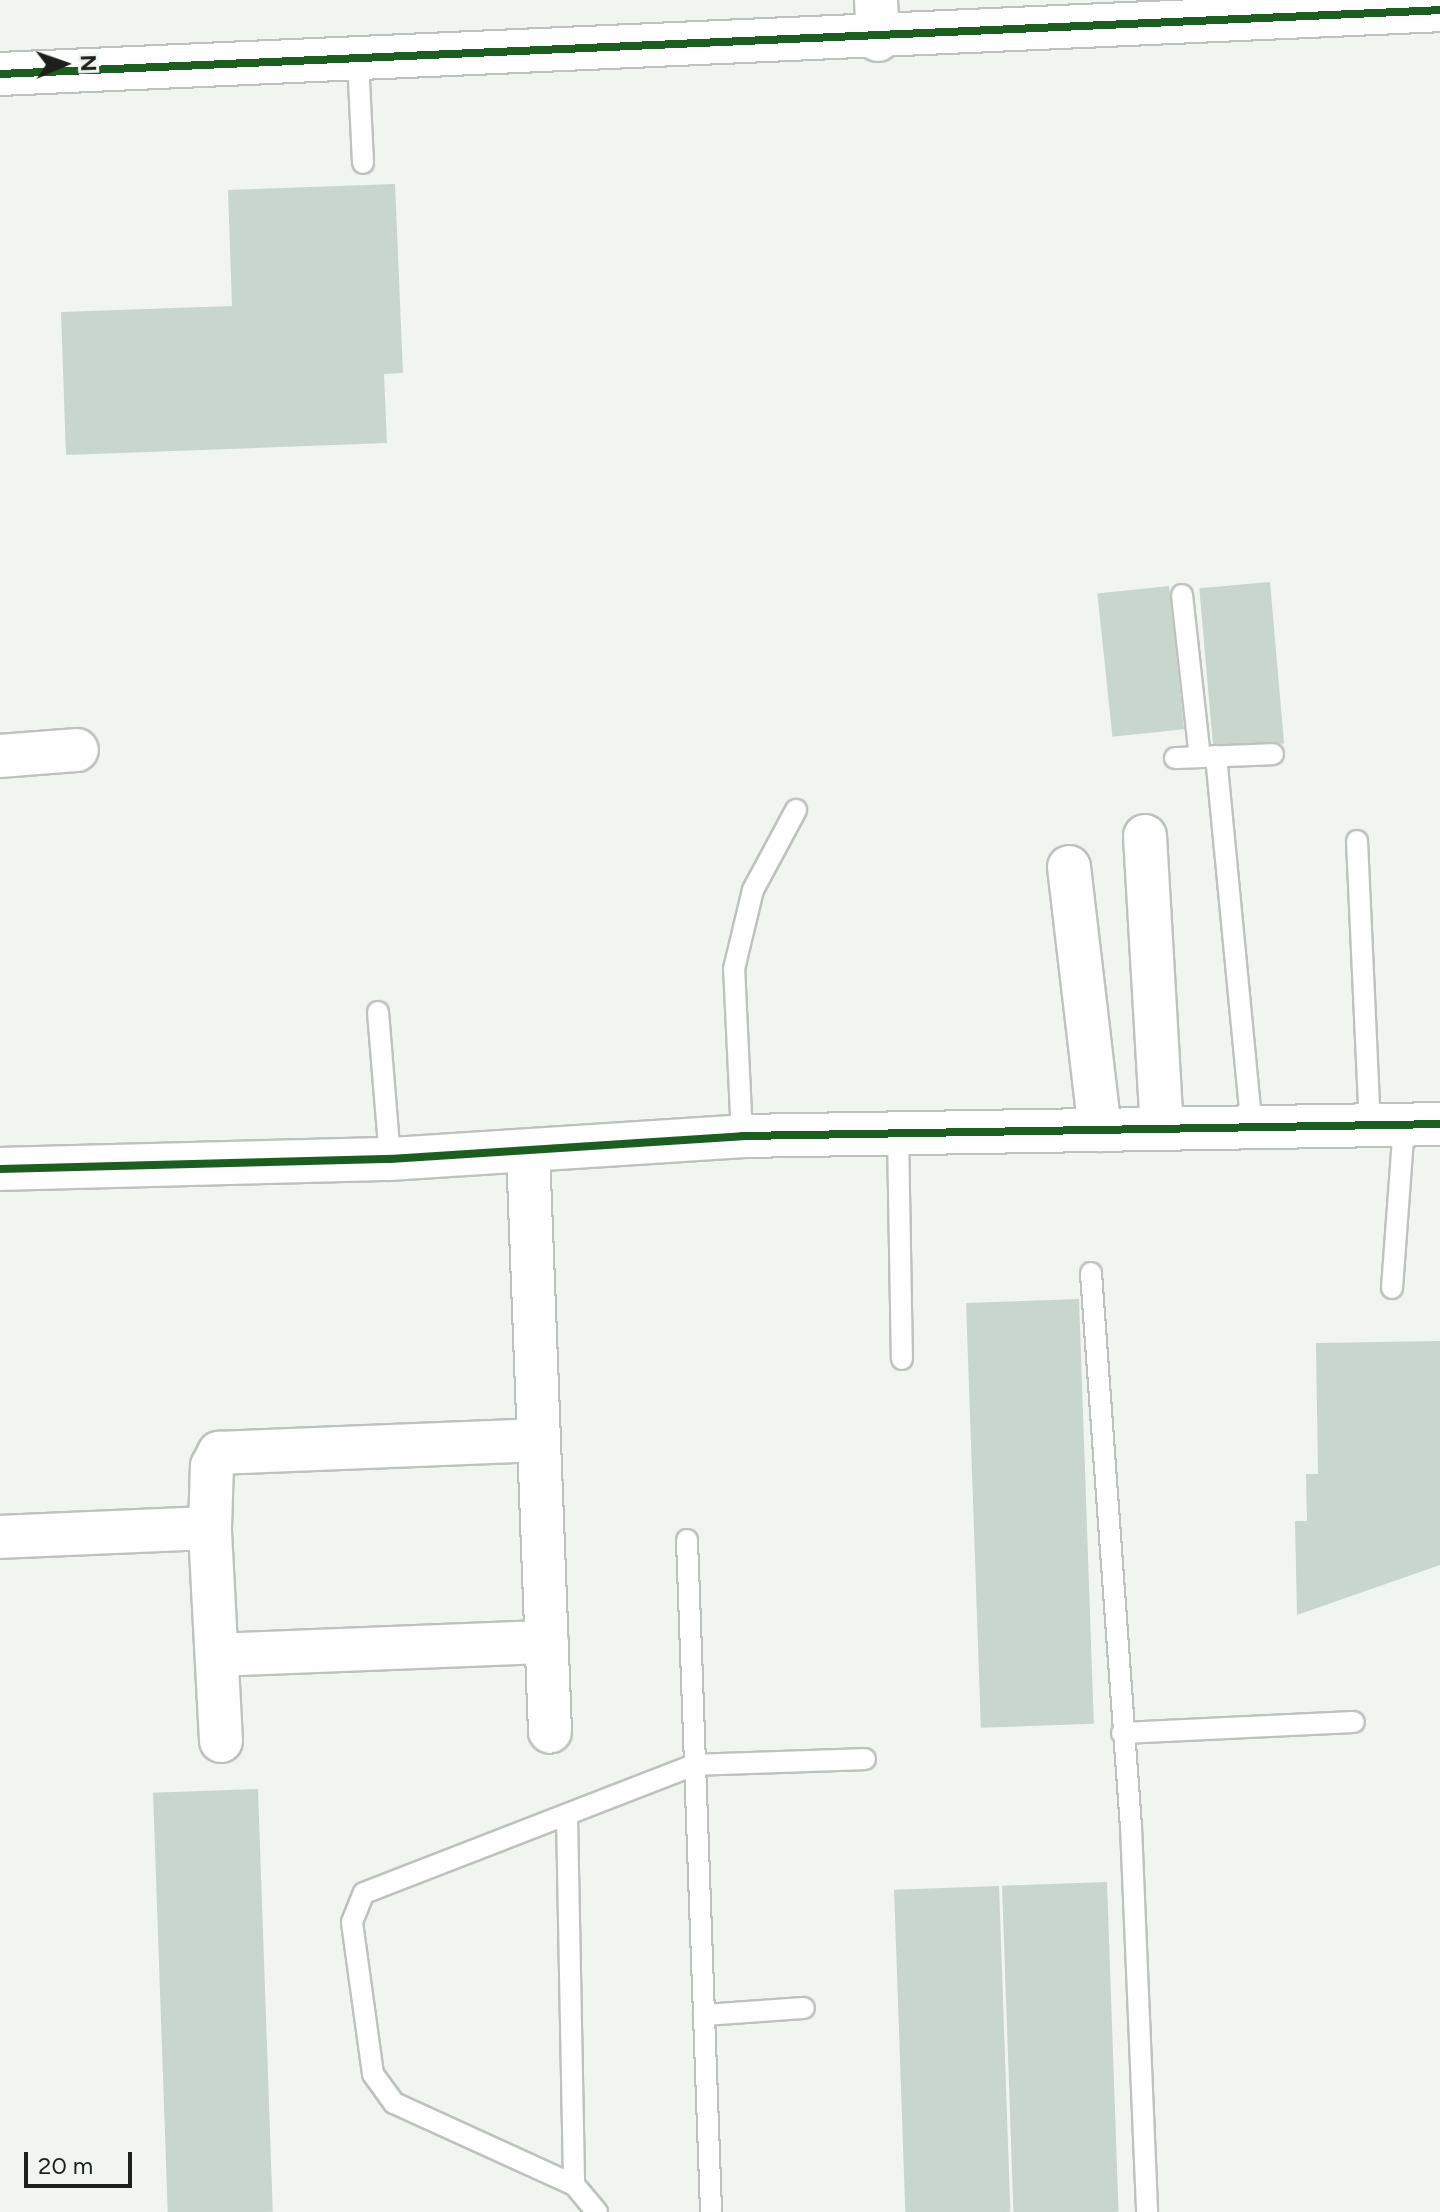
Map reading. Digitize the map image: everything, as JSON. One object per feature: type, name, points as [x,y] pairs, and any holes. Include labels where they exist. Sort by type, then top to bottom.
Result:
[{"type":"street","points":[[0,74],[358,60],[877,20],[1427,7]]},
{"type":"street","points":[[0,756],[77,750]]},
{"type":"street","points":[[1145,836],[1162,1129]]},
{"type":"street","points":[[1069,867],[1100,1130]]},
{"type":"street","points":[[0,1169],[390,1159],[742,1136],[1404,1124]]},
{"type":"street","points":[[528,1151],[550,1732]]},
{"type":"street","points":[[221,1741],[210,1528],[212,1466],[232,1449],[539,1440]]},
{"type":"street","points":[[0,1537],[210,1528]]},
{"type":"street","points":[[217,1655],[547,1642]]},
{"type":"lane","points":[[358,60],[363,163]]},
{"type":"lane","points":[[1182,595],[1208,757],[1252,1127]]},
{"type":"lane","points":[[1175,758],[1273,754]]},
{"type":"lane","points":[[742,1136],[734,969],[753,890],[796,810]]},
{"type":"lane","points":[[1357,841],[1404,1124],[1392,1288]]},
{"type":"lane","points":[[378,1012],[390,1159]]},
{"type":"lane","points":[[898,1134],[902,1359]]},
{"type":"lane","points":[[1091,1273],[1122,1733],[1147,2212]]},
{"type":"lane","points":[[687,1540],[711,2212]]},
{"type":"lane","points":[[1122,1733],[1354,1722]]},
{"type":"lane","points":[[597,2212],[574,2185],[394,2103],[373,2074],[352,1922],[364,1893],[396,1876],[567,1816],[694,1765],[865,1759]]},
{"type":"lane","points":[[567,1816],[574,2185]]},
{"type":"lane","points":[[704,2015],[804,2008]]},
{"type":"building","points":[[395,184],[403,373],[384,374],[387,443],[66,455],[61,312],[232,306],[228,190]]},
{"type":"building","points":[[1270,582],[1284,743],[1213,750],[1199,588]]},
{"type":"building","points":[[1169,586],[1184,729],[1112,737],[1097,594]]},
{"type":"building","points":[[1079,1299],[1094,1724],[981,1728],[966,1303]]},
{"type":"building","points":[[1440,1341],[1440,1565],[1297,1615],[1295,1521],[1307,1521],[1306,1474],[1318,1474],[1316,1343]]},
{"type":"building","points":[[258,1789],[273,2212],[168,2212],[153,1793]]},
{"type":"building","points":[[1107,1882],[1119,2212],[1013,2212],[1002,1886]]},
{"type":"building","points":[[999,1886],[1010,2212],[905,2212],[894,1890]]},
{"type":"cycle path","points":[[0,74],[1440,10]]},
{"type":"cycle path","points":[[0,1169],[390,1159],[742,1136],[1440,1124]]}]
